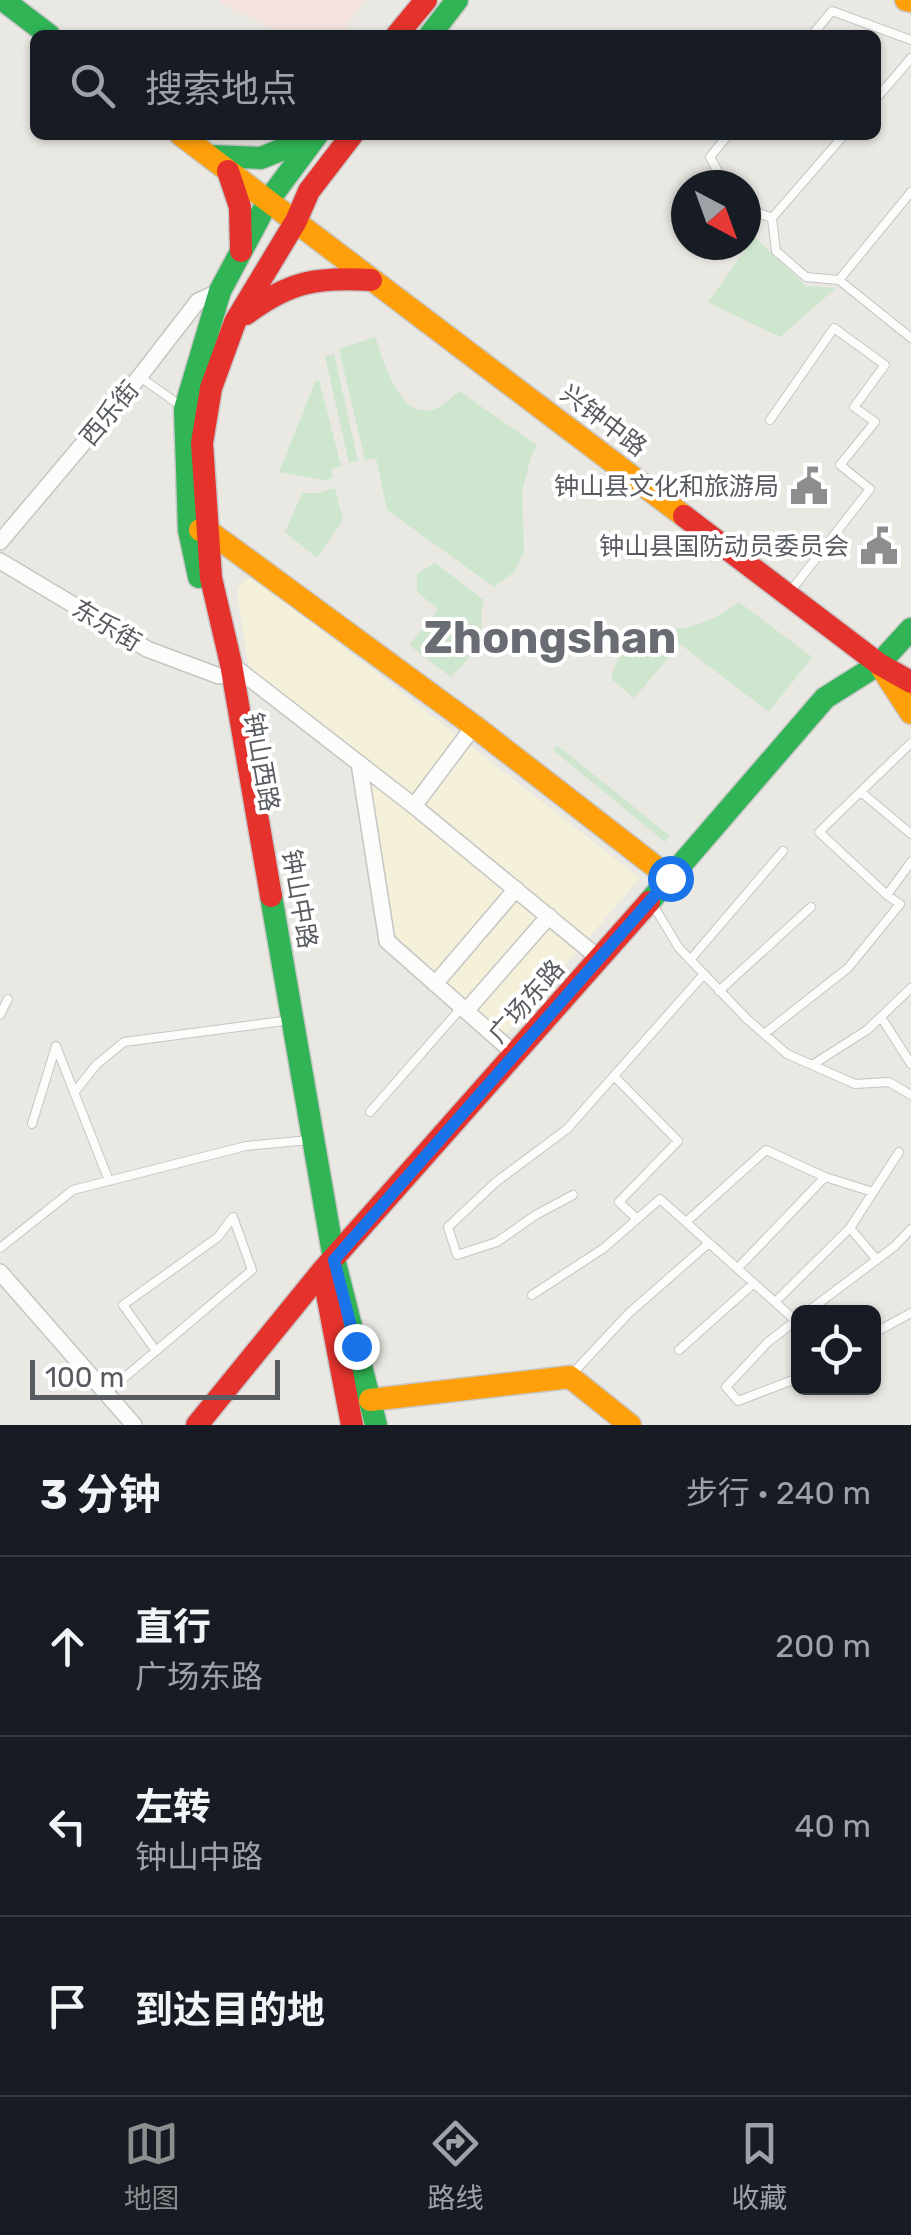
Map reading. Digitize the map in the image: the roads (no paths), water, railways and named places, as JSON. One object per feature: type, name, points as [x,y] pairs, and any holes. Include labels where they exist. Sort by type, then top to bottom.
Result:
[{"type":"main road","points":[[4,0],[43,30]]},
{"type":"main road","points":[[402,30],[426,0]]},
{"type":"main road","points":[[434,30],[457,0]]},
{"type":"main road","name":"兴钟中路","points":[[187,140],[879,664],[911,682]]},
{"type":"main road","points":[[208,156],[245,161],[276,157],[307,140]]},
{"type":"main road","points":[[225,670],[198,530],[185,409],[220,291],[268,201],[312,140]]},
{"type":"main road","points":[[198,530],[202,444],[211,388],[235,322],[296,221],[309,192],[348,140]]},
{"type":"main road","points":[[228,171],[240,207],[241,252]]},
{"type":"main road","points":[[235,322],[267,297],[296,282],[320,276],[371,280]]},
{"type":"main road","points":[[198,530],[474,726],[670,878]]},
{"type":"main road","name":"广场东路","points":[[206,1422],[328,1265],[826,698],[879,664],[911,629]]},
{"type":"main road","name":"兴钟中路","points":[[879,664],[911,713]]},
{"type":"main road","name":"钟山西路","points":[[225,670],[307,1140]]},
{"type":"main road","points":[[307,1140],[352,1425]]},
{"type":"main road","points":[[328,1265],[376,1425]]},
{"type":"main road","points":[[370,1400],[570,1377],[630,1425]]},
{"type":"street","name":"西乐街","points":[[0,542],[198,301],[220,291]]},
{"type":"street","name":"东乐街","points":[[0,561],[147,649],[225,670],[359,763],[600,959]]},
{"type":"street","points":[[414,806],[474,726]]},
{"type":"street","points":[[359,763],[386,941],[516,1055]]},
{"type":"street","points":[[435,984],[516,889]]},
{"type":"street","points":[[464,1009],[548,916]]},
{"type":"street","points":[[0,1272],[134,1425]]},
{"type":"lane","points":[[816,30],[832,12],[911,40]]},
{"type":"lane","points":[[881,93],[911,58]]},
{"type":"lane","points":[[717,170],[710,158],[724,140]]},
{"type":"lane","points":[[840,140],[772,218],[776,251],[806,277],[839,280],[911,338]]},
{"type":"lane","points":[[839,280],[911,192]]},
{"type":"lane","points":[[761,214],[772,218]]},
{"type":"lane","points":[[770,420],[834,328],[885,365],[854,407],[875,422],[840,465],[870,488],[789,593]]},
{"type":"lane","points":[[140,376],[205,424]]},
{"type":"lane","points":[[764,1034],[848,968],[900,904],[819,832],[911,743]]},
{"type":"lane","points":[[861,792],[911,834]]},
{"type":"lane","points":[[690,960],[782,850]]},
{"type":"lane","points":[[887,895],[911,862]]},
{"type":"lane","points":[[650,901],[679,948],[787,1054],[856,1084],[889,1082],[911,1095]]},
{"type":"lane","points":[[719,990],[810,908]]},
{"type":"lane","points":[[573,1195],[496,1242],[457,1255],[448,1228],[496,1182],[566,1130],[704,974]]},
{"type":"lane","points":[[812,1065],[867,1030],[911,988]]},
{"type":"lane","points":[[0,1015],[8,999]]},
{"type":"lane","points":[[370,1112],[464,1009]]},
{"type":"lane","points":[[880,1017],[911,1064]]},
{"type":"lane","points":[[74,1093],[96,1064],[124,1042],[286,1020]]},
{"type":"lane","points":[[32,1124],[56,1046],[110,1180]]},
{"type":"lane","points":[[614,1076],[678,1141],[619,1202],[636,1219]]},
{"type":"lane","points":[[0,1248],[73,1190],[246,1146],[307,1140]]},
{"type":"lane","points":[[686,1222],[766,1150],[825,1177],[873,1192]]},
{"type":"lane","points":[[775,1302],[850,1228],[898,1152]]},
{"type":"lane","points":[[738,1268],[825,1177]]},
{"type":"lane","points":[[532,1295],[604,1248],[660,1199],[791,1315]]},
{"type":"lane","points":[[106,1393],[252,1270],[234,1217],[218,1237],[123,1305],[156,1350]]},
{"type":"lane","points":[[850,1228],[877,1260]]},
{"type":"lane","points":[[816,1305],[911,1229]]},
{"type":"lane","points":[[570,1377],[630,1313],[709,1243]]},
{"type":"lane","points":[[679,1350],[754,1283]]},
{"type":"lane","points":[[881,1329],[911,1313]]},
{"type":"lane","points":[[791,1325],[768,1342],[726,1387],[738,1401],[791,1381]]},
{"type":"place","name":"钟山县文化和旅游局","points":[[809,486]]},
{"type":"place","name":"钟山县国防动员委员会","points":[[879,546]]},
{"type":"district","name":"Zhongshan","points":[[550,637]]}]
